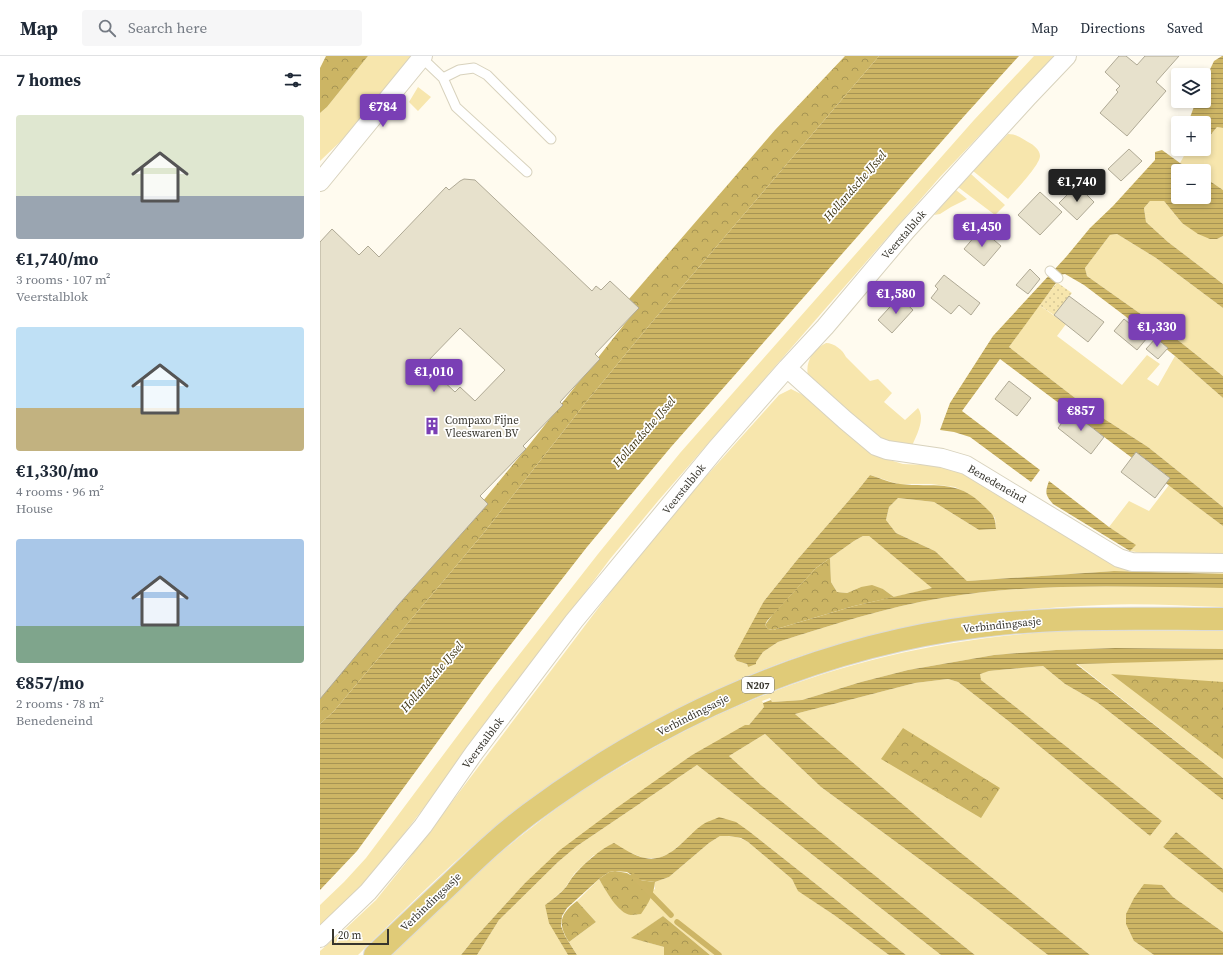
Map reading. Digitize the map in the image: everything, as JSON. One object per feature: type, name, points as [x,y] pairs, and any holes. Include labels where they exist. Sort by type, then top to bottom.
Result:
[{"type":"main road","name":"Verbindingsasje","points":[[375,955],[480,856],[528,815],[591,771],[661,730],[724,698],[780,676],[849,653],[910,638],[980,626],[1041,620],[1223,620]]},
{"type":"street","name":"Veerstalblok","points":[[320,938],[368,892],[418,832],[474,753],[574,621],[716,449],[825,327],[906,231],[1019,107],[1068,56]]},
{"type":"street","points":[[320,182],[422,57]]},
{"type":"street","name":"Benedeneind","points":[[787,368],[876,446],[887,450],[942,458],[966,465],[1119,558],[1132,562],[1223,563]]},
{"type":"lane","points":[[422,57],[443,78],[456,107],[527,172]]},
{"type":"lane","points":[[443,78],[459,70],[474,68],[487,75],[551,139]]},
{"type":"lane","points":[[1050,271],[1058,278]]},
{"type":"shaded area","points":[[368,56],[413,56],[361,122],[320,161],[320,113],[327,107]]},
{"type":"shaded area","points":[[1034,56],[1055,56],[940,177],[658,501],[610,559],[450,774],[379,866],[356,892],[320,927],[320,905],[366,858],[494,687],[598,554],[680,453],[974,120]]},
{"type":"shaded area","points":[[418,87],[431,97],[418,111],[409,102]]},
{"type":"shaded area","points":[[1217,127],[1223,128],[1223,190],[1211,182],[1211,164],[1180,163],[1184,156],[1211,156],[1211,134]]},
{"type":"shaded area","points":[[1008,134],[1019,136],[1038,150],[1040,156],[1036,166],[1008,199],[973,171]]},
{"type":"shaded area","points":[[971,174],[1005,205],[995,215],[958,187]]},
{"type":"shaded area","points":[[956,190],[967,199],[940,214],[934,215]]},
{"type":"shaded area","points":[[1150,201],[1164,201],[1182,223],[1217,239],[1223,236],[1223,284],[1168,242],[1146,222],[1144,208]]},
{"type":"shaded area","points":[[1117,234],[1156,258],[1223,308],[1223,376],[1179,341],[1087,276],[1085,268],[1110,235]]},
{"type":"shaded area","points":[[1055,281],[1072,293],[1054,315],[1039,305],[1056,284]]},
{"type":"shaded area","points":[[1039,305],[1066,324],[1057,336],[1122,385],[1147,355],[1160,364],[1147,379],[1158,386],[1175,356],[1223,398],[1223,507],[1148,447],[1092,411],[1009,347]]},
{"type":"shaded area","points":[[826,343],[832,344],[840,349],[870,381],[878,379],[892,393],[884,402],[905,420],[918,408],[921,422],[911,448],[877,438],[808,376],[807,371],[811,356],[817,349]]},
{"type":"shaded area","points":[[791,389],[803,395],[871,451],[883,458],[903,464],[947,466],[975,476],[1118,562],[1223,569],[1223,574],[1114,571],[967,581],[935,551],[896,533],[886,520],[889,507],[898,498],[934,502],[979,530],[996,529],[995,518],[981,503],[955,487],[931,484],[898,484],[870,475],[764,601],[737,661],[747,664],[748,667],[755,662],[763,652],[778,642],[900,606],[977,593],[1082,587],[1223,588],[1223,607],[1117,604],[1061,607],[978,615],[857,639],[778,664],[745,677],[644,726],[546,789],[512,814],[472,847],[433,882],[358,955],[320,955],[320,951],[376,900],[405,864],[661,525],[779,395]]},
{"type":"shaded area","points":[[1169,485],[1223,526],[1223,554],[1155,555],[1130,551],[1135,545],[1109,527],[1129,501],[1149,511]]},
{"type":"shaded area","points":[[863,536],[869,536],[933,588],[894,597],[883,589],[861,587],[847,593],[837,592],[831,582],[830,558]]},
{"type":"shaded area","points":[[1084,630],[1223,631],[1223,649],[1115,648],[1056,650],[994,655],[908,670],[861,682],[802,700],[772,702],[770,698],[762,701],[765,706],[749,725],[692,755],[524,884],[461,955],[390,955],[500,853],[564,803],[581,791],[679,734],[734,708],[790,685],[846,667],[904,652],[963,641],[1023,634]]},
{"type":"shaded area","points":[[1223,660],[1223,778],[1076,663]]},
{"type":"shaded area","points":[[1043,666],[1065,684],[1098,703],[1223,800],[1223,869],[1176,832],[1163,847],[1223,893],[1223,932],[1173,897],[1162,885],[1134,941],[1154,955],[1090,955],[961,853],[795,714],[915,683],[948,679],[958,682],[1150,836],[1162,821],[981,680],[979,673]]},
{"type":"shaded area","points":[[765,734],[821,787],[1048,955],[975,955],[761,785],[729,756]]},
{"type":"shaded area","points":[[697,765],[941,955],[906,955],[750,832],[687,839],[670,853],[659,858],[644,858],[631,853],[594,855],[574,874],[565,888],[545,905],[559,939],[568,955],[477,955],[499,920],[558,862],[577,846]]},
{"type":"shaded area","points":[[720,836],[737,837],[748,842],[792,879],[799,891],[889,955],[710,955],[663,916],[632,938],[664,947],[664,955],[577,955],[569,942],[596,922],[577,901],[599,879],[610,897],[621,910],[655,889],[655,882],[669,877],[709,843]]},
{"type":"green space","points":[[326,56],[368,56],[327,107],[320,113],[320,68]]},
{"type":"green space","points":[[845,56],[879,56],[652,322],[587,401],[482,535],[334,711],[320,724],[320,687],[446,546],[529,445],[634,312],[629,299],[775,130]]},
{"type":"green space","points":[[830,558],[831,582],[837,592],[847,593],[861,587],[872,585],[883,589],[894,597],[854,606],[773,630],[768,629],[765,625],[773,614],[816,568]]},
{"type":"green space","points":[[1111,674],[1223,682],[1223,759]]},
{"type":"green space","points":[[903,728],[1000,788],[981,818],[881,759]]},
{"type":"green space","points":[[615,871],[627,873],[639,880],[655,882],[650,899],[641,914],[626,914],[621,910],[612,900],[599,879],[609,872]]},
{"type":"green space","points":[[577,901],[596,922],[569,942],[563,929],[562,919],[567,910]]},
{"type":"green space","points":[[663,916],[710,955],[664,955],[664,947],[631,938]]},
{"type":"water","name":"Hollandsche IJssel","points":[[879,56],[1019,56],[671,447],[587,547],[483,680],[357,851],[320,890],[320,724],[334,711],[482,535],[587,401],[652,322]]},
{"type":"water","points":[[1223,56],[1223,128],[1217,127],[1211,134],[1211,116],[1191,116],[1193,108],[1211,108],[1211,68],[1214,61]]},
{"type":"water","points":[[1162,150],[1182,164],[1171,164],[1171,204],[1211,204],[1211,182],[1223,190],[1223,236],[1217,239],[1210,239],[1198,234],[1182,223],[1164,201],[1150,201],[1144,208],[1146,222],[1168,242],[1223,284],[1223,308],[1156,258],[1117,234],[1110,235],[1085,268],[1087,276],[1179,341],[1223,376],[1223,398],[1175,356],[1125,316],[1084,285],[1065,274],[1060,275],[1055,280],[1056,283],[1009,347],[1092,411],[1148,447],[1223,507],[1223,526],[1000,359],[962,411],[1040,470],[1031,482],[970,437],[954,432],[940,430],[950,403],[993,336],[1066,257],[1090,228],[1113,206],[1155,160],[1155,152]]},
{"type":"water","points":[[870,475],[889,482],[954,488],[964,491],[974,497],[990,511],[995,521],[996,529],[979,530],[934,502],[898,498],[889,507],[886,520],[896,533],[935,551],[967,581],[1114,571],[1223,574],[1223,588],[1047,588],[977,593],[942,598],[880,611],[778,642],[763,652],[756,664],[748,667],[747,664],[737,661],[734,656],[764,601],[797,560]],"holes":[[[863,536],[869,536],[932,588],[854,606],[773,630],[768,629],[765,625],[767,621],[816,568],[854,541]]]},
{"type":"water","points":[[1049,481],[1109,527],[1136,545],[1130,551],[1053,504],[1046,493]]},
{"type":"water","points":[[1115,648],[1223,649],[1223,660],[1076,664],[1223,778],[1223,800],[1098,703],[1065,684],[1043,666],[989,671],[980,674],[981,680],[1162,821],[1150,836],[958,682],[948,679],[915,683],[795,714],[961,853],[1090,955],[1048,955],[821,787],[765,734],[729,756],[761,785],[975,955],[941,955],[697,765],[577,846],[558,862],[499,920],[477,955],[461,955],[524,884],[560,850],[692,755],[745,725],[749,725],[764,707],[763,703],[771,700],[772,702],[802,700],[861,682],[908,670],[994,655],[1056,650]]},
{"type":"water","points":[[719,817],[736,822],[750,832],[906,955],[889,955],[798,891],[792,879],[748,842],[741,838],[720,836],[709,843],[669,877],[655,882],[639,880],[627,872],[615,871],[609,872],[599,879],[567,908],[562,916],[561,926],[565,936],[577,955],[568,955],[549,923],[545,905],[564,890],[574,876],[588,861],[603,849],[614,843],[637,856],[654,859],[662,857],[670,853],[704,824]]},
{"type":"water","points":[[1176,832],[1223,869],[1223,893],[1163,847]]},
{"type":"water","points":[[1144,884],[1162,885],[1173,897],[1223,932],[1223,955],[1154,955],[1134,941],[1126,924],[1126,914],[1134,898]]},
{"type":"building","points":[[1119,56],[1126,56],[1137,65],[1145,56],[1179,56],[1156,82],[1166,91],[1127,136],[1100,113],[1118,92],[1116,90],[1120,86],[1105,72]]},
{"type":"building","points":[[1129,149],[1142,161],[1121,181],[1108,169]]},
{"type":"building","name":"Compaxo Fijne Vleeswaren BV","points":[[464,179],[475,180],[592,291],[596,286],[601,290],[610,281],[639,308],[595,354],[600,359],[560,402],[563,405],[523,446],[526,449],[480,496],[488,504],[399,604],[320,699],[320,242],[332,229],[359,255],[368,246],[379,257],[446,187],[449,190]],"holes":[[[460,328],[505,370],[475,401],[460,387],[455,392],[425,364]]]},
{"type":"building","points":[[1077,185],[1094,202],[1077,220],[1059,203]]},
{"type":"building","points":[[1040,192],[1062,212],[1040,235],[1018,215]]},
{"type":"building","points":[[981,229],[1001,246],[984,266],[964,249]]},
{"type":"building","points":[[1030,269],[1040,279],[1028,294],[1016,285]]},
{"type":"building","points":[[944,275],[980,303],[971,315],[959,305],[951,314],[931,298],[938,289],[935,286]]},
{"type":"building","points":[[1069,296],[1104,322],[1088,342],[1054,315]]},
{"type":"building","points":[[899,297],[913,310],[892,333],[878,320]]},
{"type":"building","points":[[1124,319],[1147,338],[1137,350],[1114,331]]},
{"type":"building","points":[[1156,338],[1168,348],[1158,359],[1146,349]]},
{"type":"building","points":[[1009,381],[1031,398],[1017,416],[995,399]]},
{"type":"building","points":[[1071,411],[1104,437],[1091,454],[1058,428]]},
{"type":"building","points":[[1136,452],[1170,478],[1155,498],[1121,472]]},
{"type":"waterway","points":[[633,876],[671,915]]},
{"type":"waterway","points":[[677,922],[719,955]]},
{"type":"place","name":"Compaxo Fijne Vleeswaren BV","points":[[432,426]]}]
